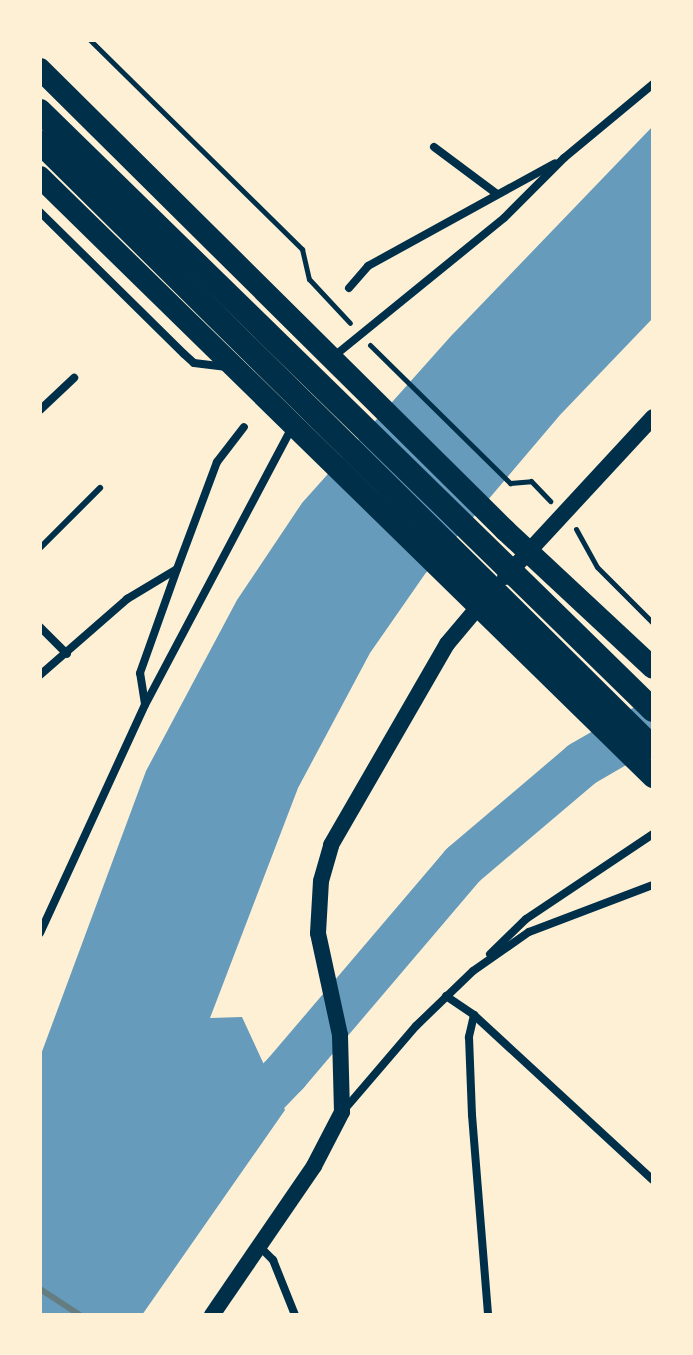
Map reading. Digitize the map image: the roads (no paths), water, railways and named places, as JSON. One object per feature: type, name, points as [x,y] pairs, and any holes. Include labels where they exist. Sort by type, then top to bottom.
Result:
[{"type":"highway","points":[[40,69],[505,530],[653,668]]},
{"type":"highway","points":[[40,111],[653,710]]},
{"type":"highway","points":[[40,142],[653,748]]},
{"type":"highway","points":[[40,177],[301,429],[653,777]]},
{"type":"main road","points":[[212,1315],[314,1166],[342,1112],[345,1080],[318,933],[321,881],[331,845],[447,644],[527,550],[653,417]]},
{"type":"street","points":[[332,357],[504,218],[564,158],[653,84]]},
{"type":"street","points":[[434,147],[497,194]]},
{"type":"street","points":[[349,288],[368,266],[564,158]]},
{"type":"street","points":[[40,212],[194,363],[238,369]]},
{"type":"street","points":[[40,410],[74,378]]},
{"type":"street","points":[[145,705],[140,673],[177,569],[217,462],[244,427]]},
{"type":"street","points":[[40,933],[145,705],[301,429]]},
{"type":"street","points":[[40,675],[127,599],[177,569]]},
{"type":"street","points":[[40,627],[67,654]]},
{"type":"street","points":[[342,1112],[446,996],[526,919],[653,834]]},
{"type":"street","points":[[473,971],[529,932],[653,885]]},
{"type":"street","points":[[446,996],[474,1015],[653,1180]]},
{"type":"street","points":[[474,1015],[469,1037],[472,1115],[488,1315]]},
{"type":"street","points":[[259,1246],[273,1260],[295,1315]]},
{"type":"lane","points":[[40,548],[100,488]]},
{"type":"water","points":[[653,126],[653,318],[560,415],[425,574],[370,653],[298,788],[210,1018],[242,1017],[285,1110],[142,1315],[40,1315],[40,1057],[146,771],[237,600],[302,503],[451,336]]},
{"type":"waterway","points":[[230,1131],[286,1073],[463,865],[582,764],[653,723]]},
{"type":"railway","points":[[40,1289],[80,1315]]}]
